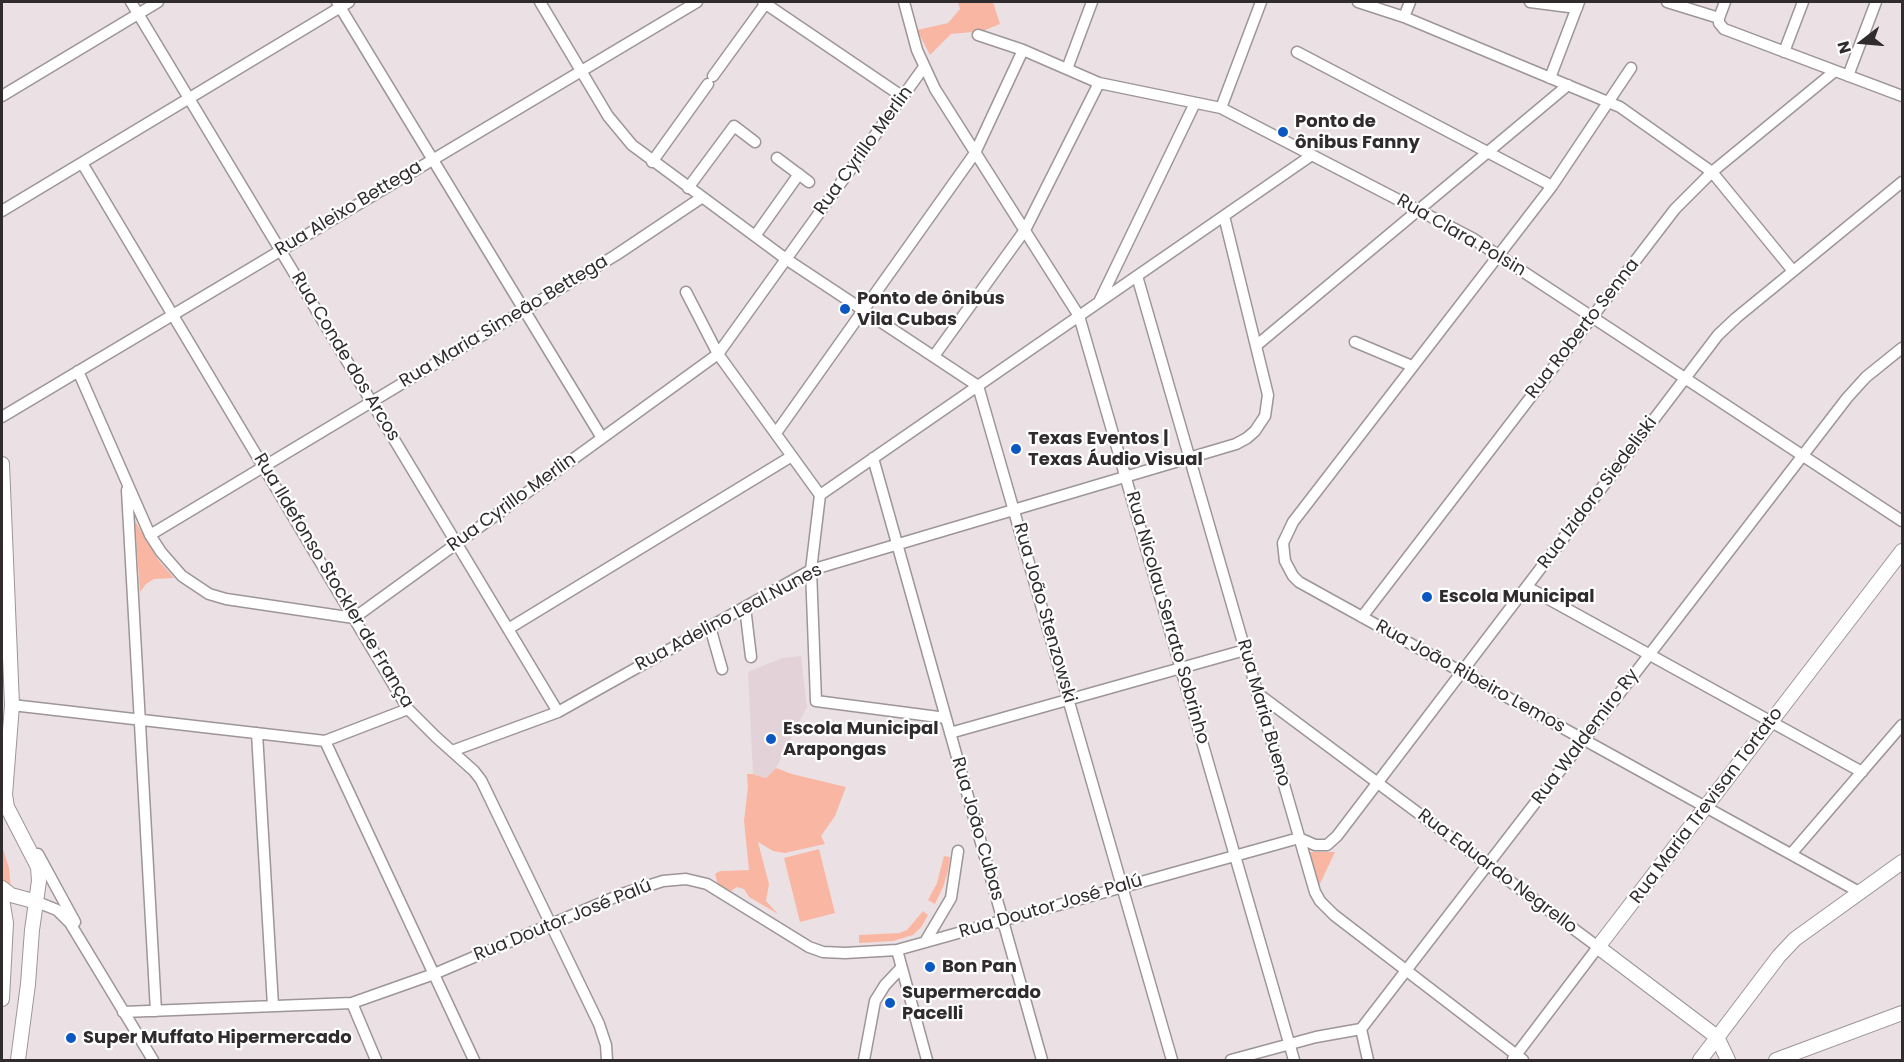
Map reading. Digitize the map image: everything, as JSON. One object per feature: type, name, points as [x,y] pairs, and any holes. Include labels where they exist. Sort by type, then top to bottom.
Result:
[{"type":"main road","points":[[2,464],[12,705],[11,741],[4,803],[38,867],[39,881],[18,1060]]},
{"type":"main road","name":"Rua Maria Trevisan Tortato","points":[[1598,947],[1902,551]]},
{"type":"main road","points":[[1700,1060],[1779,956],[1796,939],[1902,862]]},
{"type":"main road","points":[[2,888],[12,895],[37,902]]},
{"type":"main road","points":[[2,899],[6,922],[2,999]]},
{"type":"main road","name":"Rua Eduardo Negrello","points":[[1598,947],[1717,1037],[1728,1060]]},
{"type":"main road","points":[[1776,1060],[1902,1013]]},
{"type":"street","name":"Rua Conde dos Arcos","points":[[131,2],[558,712]]},
{"type":"street","points":[[2,96],[158,2]]},
{"type":"street","points":[[540,2],[615,127],[632,145],[786,259],[978,386]]},
{"type":"street","name":"Rua Aleixo Bettega","points":[[2,417],[697,2]]},
{"type":"street","points":[[652,162],[764,2],[903,97]]},
{"type":"street","name":"Rua Nicolau Serrato Sobrinho","points":[[904,2],[917,50],[941,99],[1079,316],[1294,1060]]},
{"type":"street","points":[[1067,69],[1092,2]]},
{"type":"street","points":[[1221,108],[1261,2]]},
{"type":"street","points":[[1358,2],[1404,17],[1620,108],[1712,172],[1792,271]]},
{"type":"street","points":[[1404,17],[1410,2]]},
{"type":"street","points":[[1530,2],[1578,4],[1550,78]]},
{"type":"street","points":[[1667,2],[1719,18]]},
{"type":"street","points":[[1725,2],[1719,18],[1721,27],[1724,29],[1902,96]]},
{"type":"street","points":[[1784,52],[1803,2]]},
{"type":"street","points":[[1848,76],[1876,2]]},
{"type":"street","points":[[2,211],[343,3],[433,159],[602,438]]},
{"type":"street","name":"Rua Clara Polsin","points":[[978,35],[1023,50],[1099,83],[1221,108],[1418,210],[1499,254],[1902,521]]},
{"type":"street","points":[[776,433],[975,153],[1023,50]]},
{"type":"street","points":[[1297,52],[1552,186]]},
{"type":"street","name":"Rua Cyrillo Merlin","points":[[354,618],[718,354],[924,67]]},
{"type":"street","points":[[1355,342],[1412,366],[1552,186],[1631,68]]},
{"type":"street","name":"Rua Roberto Senna","points":[[1362,616],[1675,209],[1712,172],[1835,71]]},
{"type":"street","points":[[934,356],[1025,231],[1099,83]]},
{"type":"street","points":[[1224,216],[1257,345],[1568,85]]},
{"type":"street","points":[[1100,302],[1195,103]]},
{"type":"street","points":[[688,188],[734,126],[755,142]]},
{"type":"street","points":[[820,495],[1312,155]]},
{"type":"street","points":[[777,158],[809,182]]},
{"type":"street","name":"Rua Ildefonso Stockler de França","points":[[82,163],[408,708],[481,780],[599,1024],[606,1045],[607,1060]]},
{"type":"street","points":[[755,236],[799,174]]},
{"type":"street","name":"Rua Izidoro Siedeliski","points":[[1299,838],[1321,846],[1332,842],[1727,326],[1902,182]]},
{"type":"street","name":"Rua Maria Simeão Bettega","points":[[150,535],[616,255],[701,198]]},
{"type":"street","name":"Rua Maria Bueno","points":[[1137,276],[1312,885],[1320,901],[1334,915],[1516,1059]]},
{"type":"street","points":[[686,292],[718,354],[820,495],[811,570],[816,701],[946,718]]},
{"type":"street","name":"Rua Adelino Leal Nunes","points":[[452,751],[558,712],[811,570],[1236,444],[1255,431],[1265,416],[1268,405],[1267,385],[1257,345]]},
{"type":"street","name":"Rua Waldemiro Ry","points":[[1361,1029],[1856,387],[1902,348]]},
{"type":"street","name":"Rua João Ribeiro Lemos","points":[[1412,366],[1293,522],[1285,536],[1283,552],[1287,568],[1299,582],[1861,893]]},
{"type":"street","points":[[78,371],[150,535],[171,565],[194,586],[226,599],[354,618]]},
{"type":"street","name":"Rua João Stenzowski","points":[[978,386],[1172,1060]]},
{"type":"street","points":[[508,628],[792,456]]},
{"type":"street","name":"Rua João Cubas","points":[[873,459],[1042,1060]]},
{"type":"street","points":[[127,484],[156,1011]]},
{"type":"street","points":[[1527,587],[1862,772]]},
{"type":"street","points":[[745,607],[751,657]]},
{"type":"street","points":[[710,627],[722,669]]},
{"type":"street","points":[[950,733],[1245,650]]},
{"type":"street","name":"Rua Eduardo Negrello","points":[[1257,692],[1598,947]]},
{"type":"street","points":[[12,705],[325,741],[408,708]]},
{"type":"street","points":[[1791,854],[1902,725]]},
{"type":"street","points":[[257,733],[273,1006]]},
{"type":"street","points":[[325,741],[474,1060]]},
{"type":"street","points":[[4,803],[38,855],[72,916],[88,952]]},
{"type":"street","name":"Rua Doutor José Palú","points":[[123,1012],[352,1003],[434,974],[633,890],[663,881],[686,879],[718,889],[793,938],[823,952],[897,950],[1299,838]]},
{"type":"street","points":[[925,942],[951,898],[958,850]]},
{"type":"street","points":[[37,902],[64,915],[153,1060]]},
{"type":"street","name":"Rua Maria Trevisan Tortato","points":[[1516,1059],[1598,947]]},
{"type":"street","points":[[897,950],[927,1060]]},
{"type":"street","points":[[864,1060],[875,1002],[901,968]]},
{"type":"street","points":[[352,1003],[376,1060]]},
{"type":"street","points":[[1231,1060],[1290,1044],[1361,1029],[1368,1060]]},
{"type":"shaded area","points":[[958,2],[993,2],[1000,24],[983,31],[951,34],[930,55],[917,30],[948,23],[960,9]]},
{"type":"shaded area","points":[[135,521],[159,561],[174,578],[154,579],[140,592]]},
{"type":"shaded area","name":"Escola Municipal Arapongas","points":[[801,656],[807,707],[776,768],[766,778],[753,774],[748,672],[782,658]]},
{"type":"shaded area","points":[[776,768],[846,787],[835,816],[821,836],[825,844],[785,853],[773,851],[758,842],[769,884],[766,901],[778,914],[749,897],[744,889],[737,887],[731,891],[718,885],[715,874],[720,871],[749,870],[744,821],[748,787],[747,774],[766,778]]},
{"type":"shaded area","points":[[2,846],[9,868],[11,888],[2,881]]},
{"type":"shaded area","points":[[819,849],[835,913],[800,922],[784,858]]},
{"type":"shaded area","points":[[1307,852],[1335,852],[1318,888]]},
{"type":"shaded area","points":[[944,856],[950,857],[948,871],[935,904],[928,900],[937,883]]},
{"type":"shaded area","points":[[923,911],[928,915],[913,935],[893,941],[859,943],[859,935],[899,933],[907,930]]},
{"type":"place","name":"Ponto de ônibus Fanny","points":[[1283,132]]},
{"type":"place","name":"Ponto de ônibus Vila Cubas","points":[[845,309]]},
{"type":"place","name":"Texas Eventos | Texas Áudio Visual","points":[[1016,449]]},
{"type":"place","name":"Escola Municipal","points":[[1427,597]]},
{"type":"place","name":"Escola Municipal Arapongas","points":[[771,739]]},
{"type":"place","name":"Bon Pan","points":[[930,967]]},
{"type":"place","name":"Supermercado Pacelli","points":[[890,1003]]},
{"type":"place","name":"Super Muffato Hipermercado","points":[[71,1038]]}]
